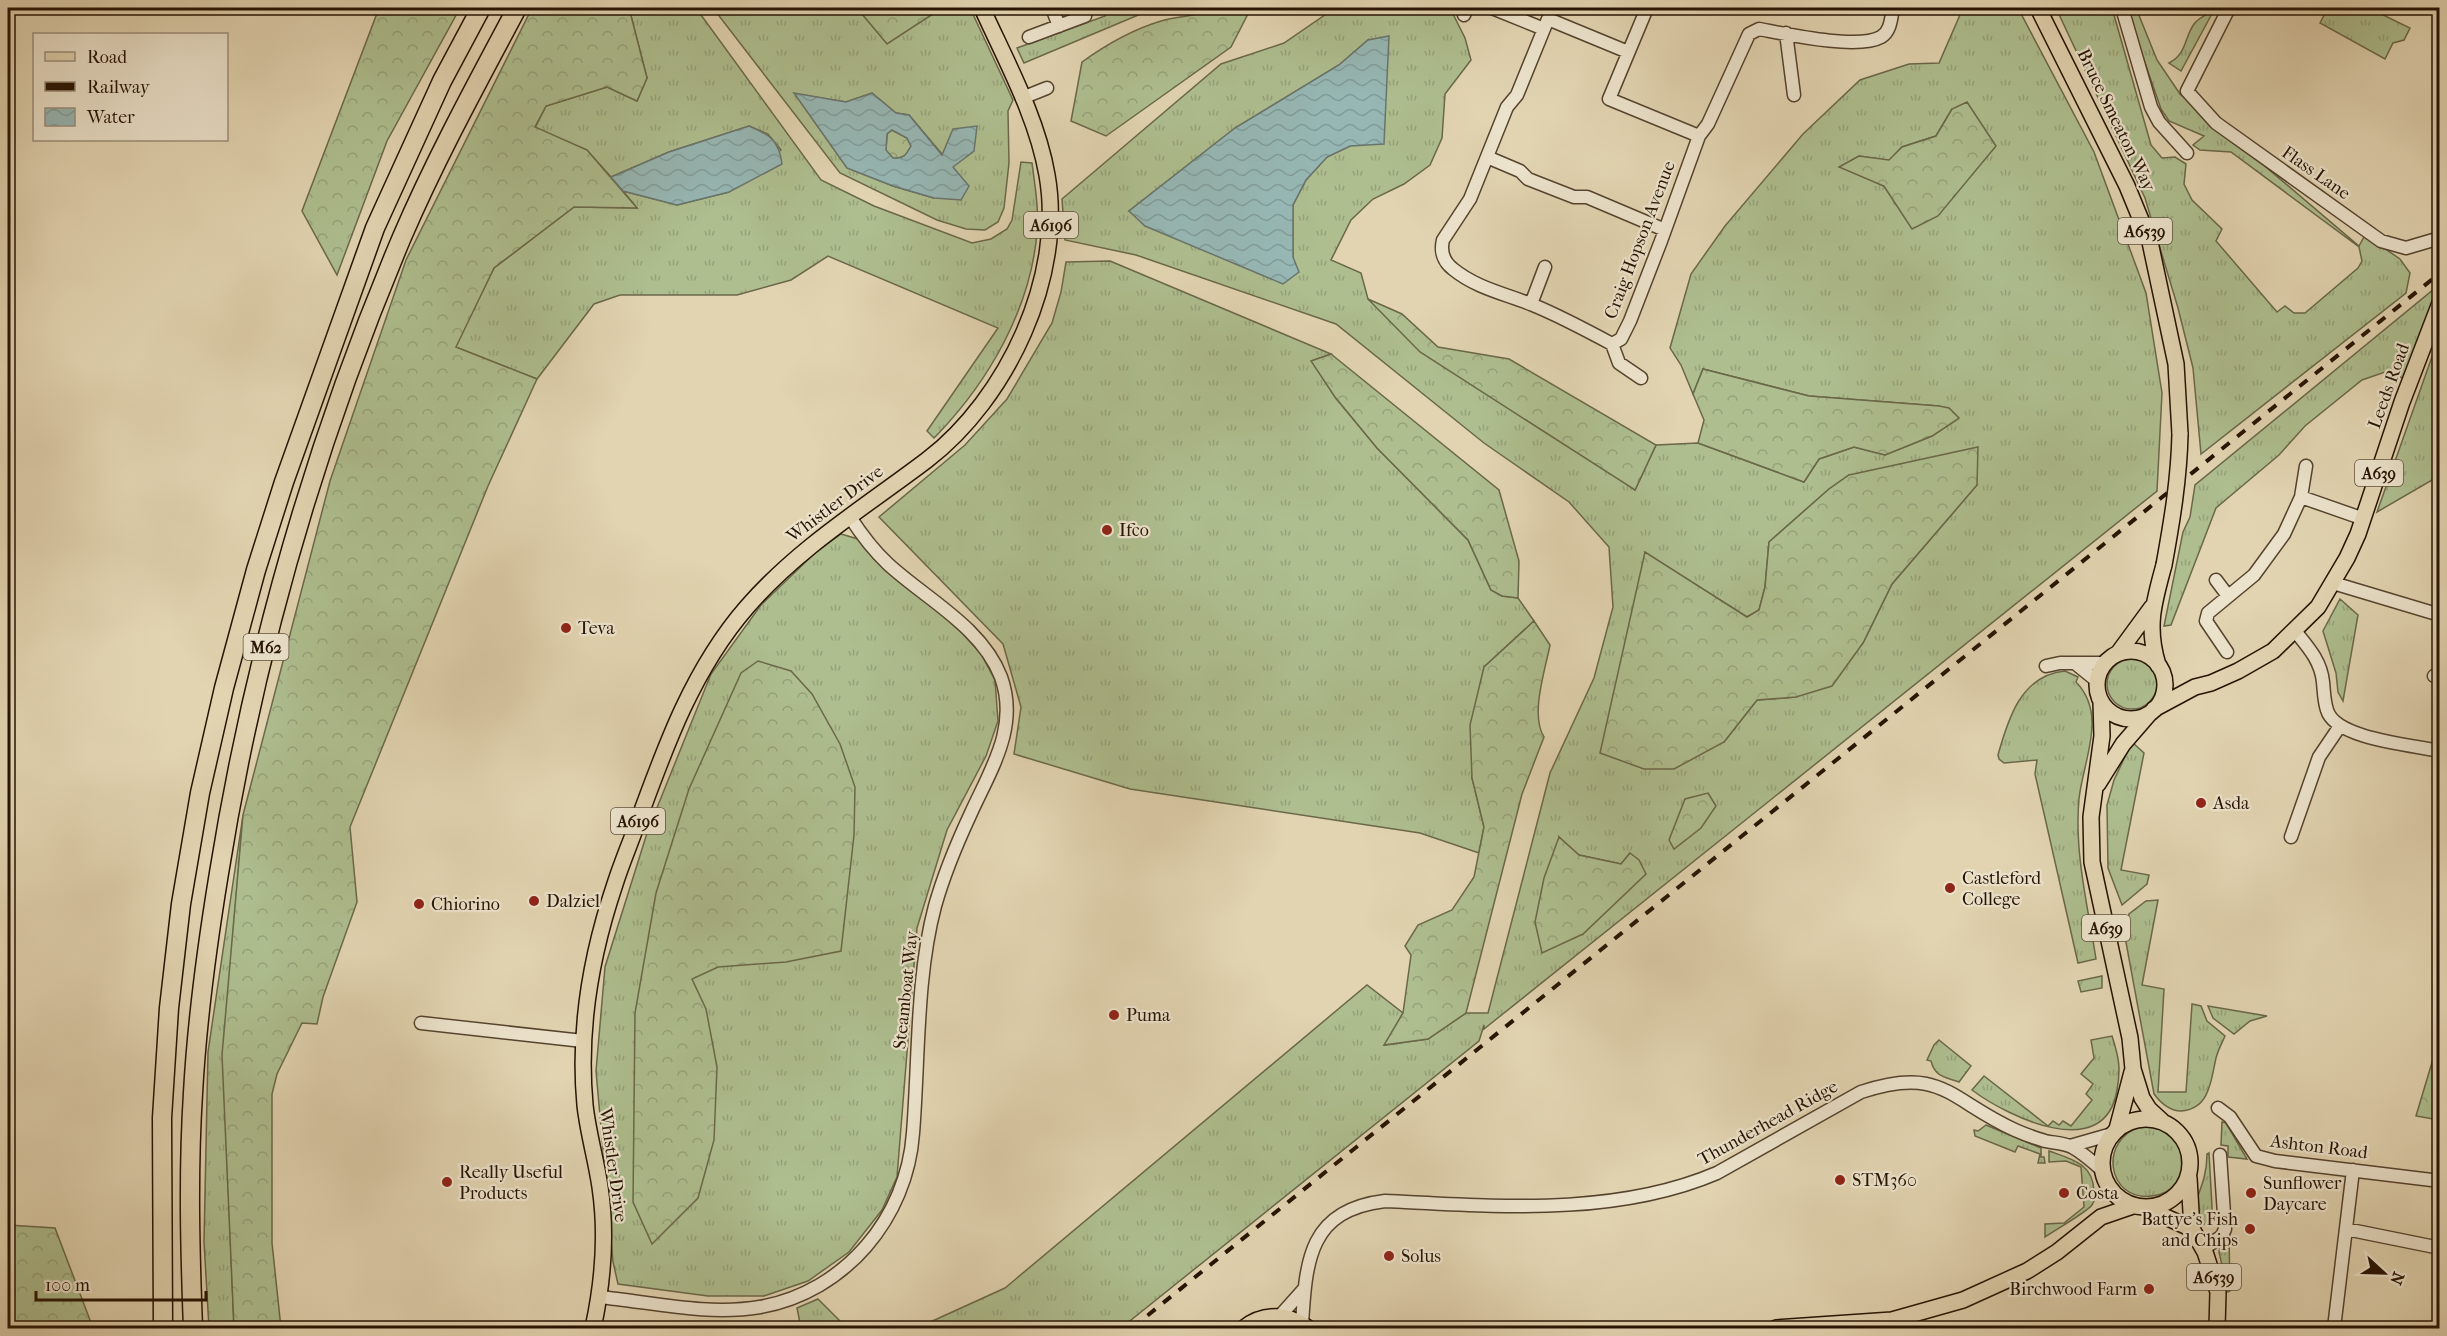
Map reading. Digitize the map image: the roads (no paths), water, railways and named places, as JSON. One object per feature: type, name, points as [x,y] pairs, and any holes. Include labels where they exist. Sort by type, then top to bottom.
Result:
[{"type":"highway","name":"M62","points":[[163,1329],[162,1118],[169,1008],[181,904],[200,793],[224,688],[256,570],[277,504],[375,228],[442,81],[481,8]]},
{"type":"highway","name":"M62","points":[[193,1329],[189,1167],[199,1021],[208,940],[229,809],[254,695],[306,499],[354,361],[402,237],[429,179],[517,8]]},
{"type":"main road","name":"Whistler Drive","points":[[594,1329],[600,1297],[603,1224],[600,1185],[585,1106],[584,1041],[591,969],[615,883],[651,784],[688,697],[710,657],[748,605],[807,548],[929,459],[959,432],[988,398],[1012,357],[1038,291],[1051,226],[1047,173],[1039,142],[1022,98],[982,8]]},
{"type":"main road","name":"Bruce Smeaton Way","points":[[2038,8],[2127,186],[2150,242],[2176,364],[2180,434],[2176,501],[2164,565],[2152,607],[2152,646],[2160,667]]},
{"type":"main road","name":"Leeds Road","points":[[2101,701],[2115,715],[2129,719],[2151,711],[2195,687],[2211,683],[2238,671],[2273,651],[2318,607],[2347,558],[2364,519],[2402,402],[2439,303]]},
{"type":"main road","name":"Bruce Smeaton Way","points":[[2119,652],[2152,607]]},
{"type":"main road","points":[[2097,681],[2104,663],[2119,652],[2130,650],[2142,652],[2173,680],[2195,687]]},
{"type":"main road","name":"A639","points":[[2096,787],[2123,744],[2151,711],[2164,690],[2160,667]]},
{"type":"main road","name":"A639","points":[[2097,681],[2101,701],[2102,735],[2091,817],[2092,862],[2130,1038],[2133,1069],[2142,1098],[2149,1109],[2162,1121]]},
{"type":"main road","name":"A639","points":[[2115,1131],[2125,1106],[2133,1069]]},
{"type":"main road","points":[[1776,1329],[1892,1320],[1963,1300],[2027,1271],[2057,1252],[2101,1217],[2139,1207],[2160,1205],[2173,1198],[2183,1188],[2189,1175],[2190,1157],[2184,1140],[2171,1125],[2162,1121],[2139,1119],[2115,1131],[2105,1144],[2102,1157],[2105,1201],[2101,1217]]},
{"type":"main road","name":"A6539","points":[[2189,1175],[2192,1229],[2203,1249],[2218,1292],[2217,1329]]},
{"type":"main road","points":[[2104,1176],[2112,1192],[2139,1207],[2192,1229]]},
{"type":"main road","points":[[1244,1329],[1265,1318],[1279,1317],[1305,1326]]},
{"type":"street","points":[[1052,8],[1059,26]]},
{"type":"street","points":[[1492,8],[1544,29],[1548,19],[1628,52]]},
{"type":"street","points":[[1647,8],[1609,99],[1699,136]]},
{"type":"street","name":"Craig Hopson Avenue","points":[[1544,29],[1517,95],[1507,108],[1464,212],[1443,240],[1442,255],[1451,268],[1482,287],[1531,304],[1612,344],[1621,339],[1630,321],[1699,136],[1708,124],[1749,34],[1759,29],[1855,43],[1882,36],[1890,26],[1893,8]]},
{"type":"street","name":"Bruce Smeaton Way","points":[[2122,8],[2151,107],[2159,122],[2187,153]]},
{"type":"street","name":"Flass Lane","points":[[2229,8],[2187,91],[2216,123],[2381,241],[2406,248],[2439,238]]},
{"type":"street","points":[[1029,37],[1085,16]]},
{"type":"street","points":[[1786,33],[1794,95]]},
{"type":"street","points":[[1022,98],[1047,88]]},
{"type":"street","points":[[1487,158],[1520,171],[1528,179],[1575,197],[1587,197],[1665,231]]},
{"type":"street","points":[[1531,304],[1545,267]]},
{"type":"street","points":[[1612,344],[1619,363],[1641,378]]},
{"type":"street","points":[[2227,652],[2206,621],[2208,613],[2254,574],[2284,534],[2301,497],[2306,466]]},
{"type":"street","points":[[2301,497],[2364,519]]},
{"type":"street","name":"Steamboat Way","points":[[600,1297],[691,1308],[730,1310],[759,1307],[789,1299],[830,1279],[847,1267],[884,1223],[904,1182],[913,1134],[921,999],[934,908],[951,856],[997,761],[1007,725],[1008,712],[1001,677],[992,657],[981,643],[887,563],[850,517]]},
{"type":"street","points":[[2216,580],[2228,596]]},
{"type":"street","points":[[2333,583],[2439,615]]},
{"type":"street","points":[[2295,631],[2316,656],[2323,681],[2327,712],[2340,726],[2354,733],[2438,746]]},
{"type":"street","points":[[2046,666],[2104,663]]},
{"type":"street","points":[[2075,664],[2097,681]]},
{"type":"street","points":[[2290,837],[2319,757],[2340,726]]},
{"type":"street","points":[[421,1023],[584,1041]]},
{"type":"street","name":"Thunderhead Ridge","points":[[1305,1326],[1304,1289],[1313,1252],[1320,1234],[1333,1219],[1348,1210],[1365,1204],[1385,1201],[1538,1204],[1596,1202],[1647,1196],[1717,1173],[1861,1092],[1886,1084],[1906,1081],[1948,1090],[2016,1131],[2070,1146],[2104,1176]]},
{"type":"street","name":"Ashton Road","points":[[2218,1108],[2230,1117],[2256,1156],[2275,1161],[2439,1181]]},
{"type":"street","points":[[2070,1146],[2115,1131]]},
{"type":"street","points":[[2203,1249],[2222,1236],[2226,1226],[2220,1155]]},
{"type":"street","points":[[2334,1329],[2353,1170]]},
{"type":"street","points":[[2346,1229],[2439,1248]]},
{"type":"street","name":"Thunderhead Ridge","points":[[1279,1317],[1304,1289]]},
{"type":"water","points":[[1389,36],[1384,144],[1350,146],[1327,157],[1306,180],[1293,205],[1293,257],[1299,272],[1283,284],[1145,226],[1129,211],[1235,128],[1339,65],[1368,40]]},
{"type":"water","points":[[794,93],[846,102],[872,93],[896,113],[909,115],[942,155],[953,129],[977,126],[974,151],[953,167],[969,186],[961,200],[934,198],[893,186],[847,168]],"holes":[[[892,130],[907,138],[911,146],[908,152],[902,157],[893,158],[886,150],[887,134]]]},
{"type":"water","points":[[749,126],[772,139],[779,149],[782,164],[729,192],[677,205],[623,191],[611,177],[669,152]]},
{"type":"railway","points":[[1132,1328],[2440,273]]},
{"type":"place","name":"Ifco","points":[[1107,530]]},
{"type":"place","name":"Teva","points":[[566,628]]},
{"type":"place","name":"Asda","points":[[2201,803]]},
{"type":"place","name":"Castleford College","points":[[1950,888]]},
{"type":"place","name":"Dalziel","points":[[534,901]]},
{"type":"place","name":"Chiorino","points":[[419,904]]},
{"type":"place","name":"Puma","points":[[1114,1015]]},
{"type":"place","name":"STM360","points":[[1840,1180]]},
{"type":"place","name":"Really Useful Products","points":[[447,1182]]},
{"type":"place","name":"Costa","points":[[2064,1193]]},
{"type":"place","name":"Sunflower Daycare","points":[[2251,1193]]},
{"type":"place","name":"Battye's Fish and Chips","points":[[2250,1229]]},
{"type":"place","name":"Solus","points":[[1389,1256]]},
{"type":"place","name":"Birchwood Farm","points":[[2149,1289]]}]
